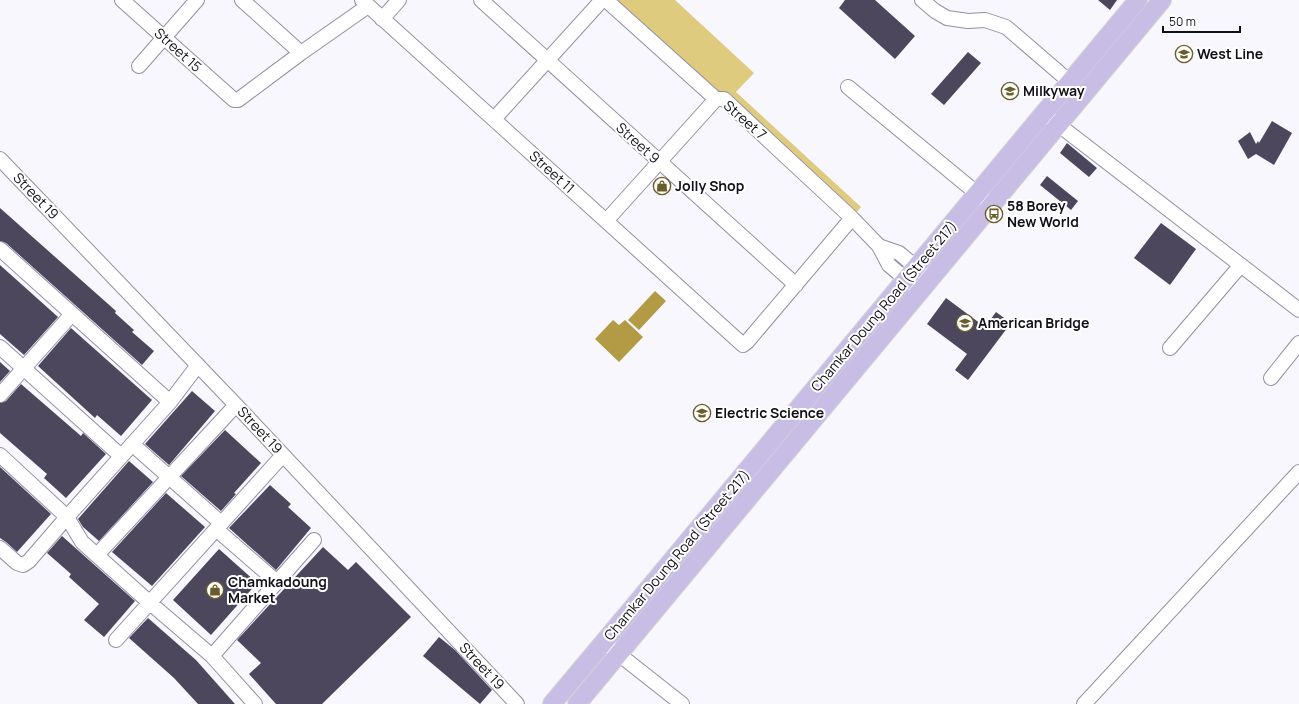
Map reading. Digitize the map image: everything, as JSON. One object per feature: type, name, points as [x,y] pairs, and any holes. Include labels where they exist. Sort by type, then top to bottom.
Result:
[{"type":"main road","name":"Chamkar Doung Road (Street 217)","points":[[552,704],[1138,0]]},
{"type":"main road","name":"Chamkar Doung Road (Street 217)","points":[[577,704],[1162,0]]},
{"type":"street","name":"Street 15","points":[[122,0],[234,100],[238,100],[301,53]]},
{"type":"street","points":[[139,66],[197,0]]},
{"type":"street","points":[[242,0],[301,53],[365,3]]},
{"type":"street","points":[[382,19],[399,0]]},
{"type":"street","name":"Street 9","points":[[481,0],[796,285]]},
{"type":"street","points":[[494,119],[602,0]]},
{"type":"street","name":"Street 7","points":[[606,0],[716,99],[724,99],[852,218],[879,246],[898,253],[911,273],[925,285]]},
{"type":"street","points":[[922,0],[934,11],[947,18],[968,21],[985,20],[1006,27],[1070,82]]},
{"type":"street","name":"Street 11","points":[[365,3],[743,345],[796,285]]},
{"type":"street","points":[[848,87],[992,205]]},
{"type":"street","points":[[606,221],[716,99]]},
{"type":"street","points":[[1044,114],[1299,310]]},
{"type":"street","name":"Street 19","points":[[0,159],[236,405],[517,704]]},
{"type":"street","points":[[796,285],[852,218]]},
{"type":"street","points":[[0,249],[170,402]]},
{"type":"street","points":[[1170,348],[1241,265]]},
{"type":"street","points":[[0,395],[72,314]]},
{"type":"street","points":[[1271,378],[1299,343]]},
{"type":"street","points":[[0,347],[121,456]]},
{"type":"street","points":[[0,548],[17,563],[23,565],[29,561],[170,402],[198,365]]},
{"type":"street","points":[[97,555],[236,405]]},
{"type":"street","points":[[132,444],[169,477],[277,582]]},
{"type":"street","points":[[0,455],[67,517],[82,542],[212,656],[255,704]]},
{"type":"street","points":[[116,640],[283,455]]},
{"type":"street","points":[[1084,704],[1299,472]]},
{"type":"street","points":[[212,656],[314,540]]},
{"type":"street","points":[[604,643],[682,704]]},
{"type":"shaded area","points":[[616,0],[675,0],[754,73],[736,92],[861,207],[852,218]]},
{"type":"shaded area","points":[[655,291],[666,301],[639,330],[628,320]]},
{"type":"shaded area","points":[[613,320],[619,325],[625,320],[643,337],[619,362],[595,339]]},
{"type":"building","points":[[845,0],[875,0],[915,36],[895,59],[839,8]]},
{"type":"building","points":[[1098,0],[1117,0],[1110,10]]},
{"type":"building","points":[[968,52],[981,63],[944,105],[931,94]]},
{"type":"building","points":[[1272,121],[1292,133],[1274,165],[1256,154],[1248,159],[1238,141],[1250,132],[1256,144],[1258,141],[1259,143]]},
{"type":"building","points":[[1067,143],[1097,168],[1089,177],[1060,153]]},
{"type":"building","points":[[1047,176],[1078,201],[1071,210],[1040,185]]},
{"type":"building","points":[[0,208],[116,311],[115,313],[134,330],[132,332],[154,351],[142,365],[6,243],[0,241]]},
{"type":"building","points":[[1161,223],[1196,249],[1170,285],[1134,258]]},
{"type":"building","points":[[0,265],[58,317],[24,355],[0,334]]},
{"type":"building","points":[[946,298],[985,327],[996,312],[1011,323],[968,380],[955,370],[967,354],[927,324]]},
{"type":"building","points":[[71,328],[152,400],[121,436],[97,415],[95,418],[38,366]]},
{"type":"building","points":[[0,362],[10,371],[0,382]]},
{"type":"building","points":[[21,384],[81,436],[83,433],[106,454],[66,498],[44,478],[47,474],[0,433],[0,403],[6,401]]},
{"type":"building","points":[[192,391],[215,411],[169,465],[145,444]]},
{"type":"building","points":[[225,430],[261,463],[234,493],[236,494],[221,511],[181,476]]},
{"type":"building","points":[[129,461],[153,482],[99,541],[83,527],[78,519]]},
{"type":"building","points":[[0,467],[51,514],[17,552],[0,538]]},
{"type":"building","points":[[270,485],[291,504],[288,507],[311,528],[276,570],[229,528]]},
{"type":"building","points":[[166,493],[205,527],[152,586],[112,552]]},
{"type":"building","points":[[62,536],[135,601],[104,637],[84,620],[99,604],[69,577],[71,574],[47,553]]},
{"type":"building","points":[[323,547],[348,570],[356,562],[411,617],[322,704],[276,704],[249,674],[261,663],[237,640]]},
{"type":"building","name":"Chamkadoung Market","points":[[219,549],[257,583],[211,635],[173,600]]},
{"type":"building","points":[[148,618],[196,660],[235,704],[198,704],[174,678],[129,638]]},
{"type":"building","points":[[439,637],[455,650],[492,690],[480,704],[423,656]]},
{"type":"place","name":"West Line","points":[[1184,54]]},
{"type":"place","name":"Milkyway","points":[[1010,91]]},
{"type":"place","name":"Jolly Shop","points":[[662,186]]},
{"type":"place","name":"58 Borey New World","points":[[994,214]]},
{"type":"place","name":"American Bridge","points":[[965,323]]},
{"type":"place","name":"Electric Science","points":[[702,413]]},
{"type":"place","name":"Chamkadoung Market","points":[[215,590]]}]
